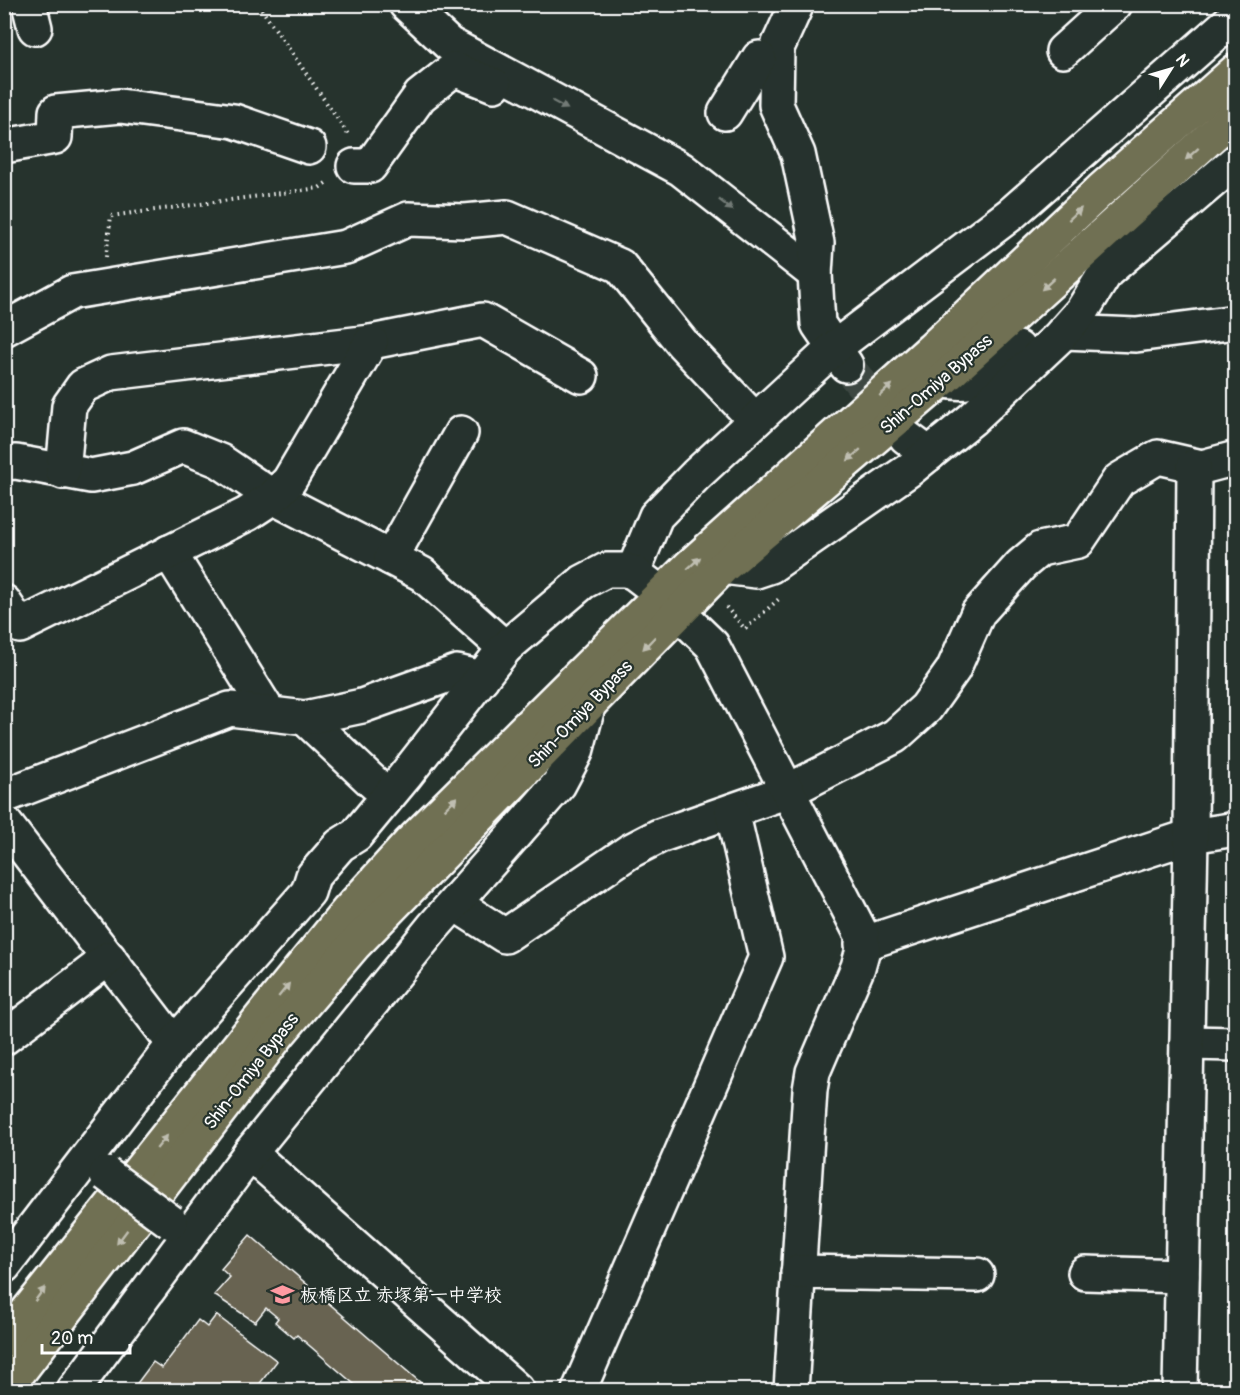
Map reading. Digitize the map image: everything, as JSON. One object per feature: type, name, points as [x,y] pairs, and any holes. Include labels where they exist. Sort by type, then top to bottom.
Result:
[{"type":"highway","name":"Shin-Omiya Bypass","points":[[4,1341],[348,911],[409,844],[669,604],[932,349],[1101,190],[1236,71]]},
{"type":"highway","name":"Shin-Omiya Bypass","points":[[5,1390],[280,1032],[334,968],[588,707],[669,604],[723,567],[942,380],[1236,114]]},
{"type":"street","points":[[406,4],[449,44],[681,169],[816,274]]},
{"type":"street","points":[[725,113],[797,4]]},
{"type":"street","points":[[1063,51],[1114,4]]},
{"type":"street","points":[[633,572],[656,516],[755,420],[840,356],[1011,214],[1236,16]]},
{"type":"street","points":[[770,47],[777,48],[776,105],[798,154],[818,243],[816,274],[818,324],[840,356]]},
{"type":"street","points":[[362,166],[420,96],[454,69],[515,93],[526,87]]},
{"type":"street","points":[[4,146],[55,137],[56,112],[120,106],[234,121],[309,147]]},
{"type":"street","points":[[942,380],[957,384],[972,382],[990,373],[1060,309],[1236,161]]},
{"type":"street","points":[[4,329],[72,292],[346,247],[408,219],[465,221],[507,217],[620,266],[682,343],[755,420]]},
{"type":"street","points":[[723,567],[756,571],[771,566],[918,446],[972,420],[1064,332],[1082,311],[1106,272]]},
{"type":"street","points":[[63,471],[69,406],[83,386],[111,372],[370,342],[483,320],[581,376]]},
{"type":"street","points":[[1064,332],[1136,335],[1236,322]]},
{"type":"street","points":[[4,602],[20,626],[247,514],[273,496],[289,481],[370,342]]},
{"type":"street","points":[[391,558],[461,433]]},
{"type":"street","points":[[4,463],[16,462],[91,476],[133,468],[183,446],[220,461],[273,496],[422,574],[506,648]]},
{"type":"street","points":[[455,904],[505,936],[630,851],[659,836],[788,791],[896,736],[926,708],[953,670],[978,613],[1021,566],[1040,549],[1078,541],[1119,480],[1158,457],[1202,468],[1236,458]]},
{"type":"street","points":[[1180,1390],[1191,836],[1194,466]]},
{"type":"street","points":[[168,552],[268,713]]},
{"type":"street","points":[[4,1266],[95,1166],[174,1044],[308,892],[314,876],[340,845],[363,826],[441,734],[506,648],[569,592],[590,578],[606,570],[633,572],[699,630],[712,645],[853,914],[862,944],[858,967],[813,1072],[791,1390]]},
{"type":"street","points":[[4,796],[230,709],[305,718],[362,706],[457,672],[482,678]]},
{"type":"street","points":[[74,1390],[180,1229],[250,1153],[455,904],[559,784],[576,752],[588,707]]},
{"type":"street","points":[[305,718],[375,784]]},
{"type":"street","points":[[579,1390],[766,957],[732,811]]},
{"type":"street","points":[[4,822],[174,1044]]},
{"type":"street","points":[[862,944],[1191,836],[1236,829]]},
{"type":"street","points":[[4,1038],[109,958]]},
{"type":"street","points":[[1187,1043],[1236,1044]]},
{"type":"street","points":[[250,1153],[517,1390]]},
{"type":"street","points":[[95,1166],[180,1229]]},
{"type":"street","points":[[798,1272],[977,1275]]},
{"type":"street","points":[[1085,1273],[1182,1276]]},
{"type":"path","points":[[102,287],[111,216],[319,188],[362,166],[258,4]]},
{"type":"building","points":[[250,1235],[429,1390],[361,1390],[297,1335],[294,1338],[275,1322],[278,1318],[266,1308],[255,1322],[214,1295],[230,1277],[221,1269]]},
{"type":"building","points":[[216,1315],[277,1361],[255,1390],[132,1390],[153,1362],[162,1368],[198,1320],[207,1327]]},
{"type":"tunnel","points":[[846,365],[893,422]]},
{"type":"place","name":"板橋区立 赤塚第一中学校","points":[[282,1295]]}]
